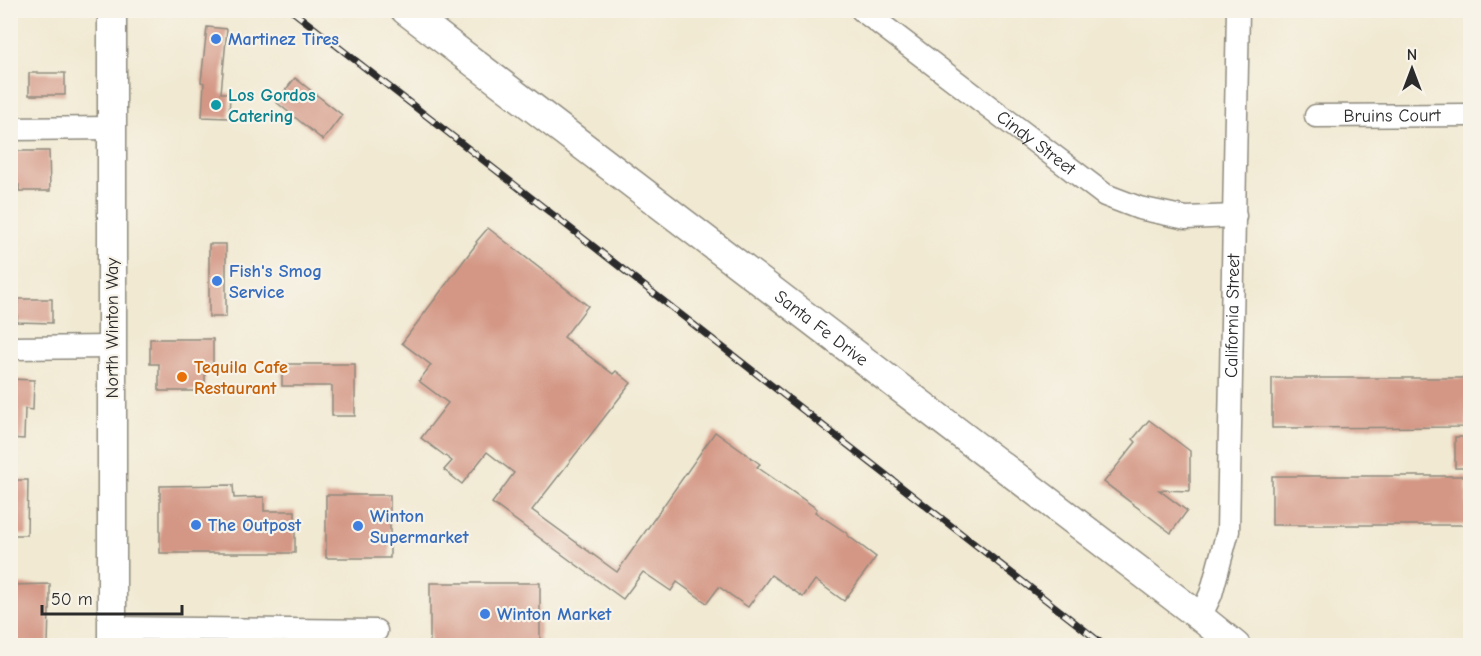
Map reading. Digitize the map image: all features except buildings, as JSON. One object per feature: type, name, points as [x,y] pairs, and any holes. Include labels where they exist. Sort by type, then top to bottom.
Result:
[{"type":"main road","name":"North Winton Way","points":[[112,10],[112,637]]},
{"type":"main road","name":"Santa Fe Drive","points":[[405,10],[433,21],[1236,645]]},
{"type":"street","name":"Cindy Street","points":[[862,10],[1105,195],[1139,208],[1186,218],[1235,216]]},
{"type":"street","name":"California Street","points":[[1200,617],[1211,594],[1228,531],[1238,10]]},
{"type":"street","name":"Bruins Court","points":[[1316,116],[1470,115]]},
{"type":"street","points":[[10,129],[112,128]]},
{"type":"street","points":[[10,348],[112,347]]},
{"type":"street","points":[[112,637],[376,631]]},
{"type":"railway","points":[[291,10],[1105,646]]},
{"type":"place","name":"Martinez Tires","points":[[216,39]]},
{"type":"place","name":"Los Gordos Catering","points":[[216,105]]},
{"type":"place","name":"Fish's Smog Service","points":[[217,281]]},
{"type":"place","name":"Tequila Cafe Restaurant","points":[[182,377]]},
{"type":"place","name":"The Outpost","points":[[196,525]]},
{"type":"place","name":"Winton Supermarket","points":[[358,526]]},
{"type":"place","name":"Winton Market","points":[[485,614]]}]
